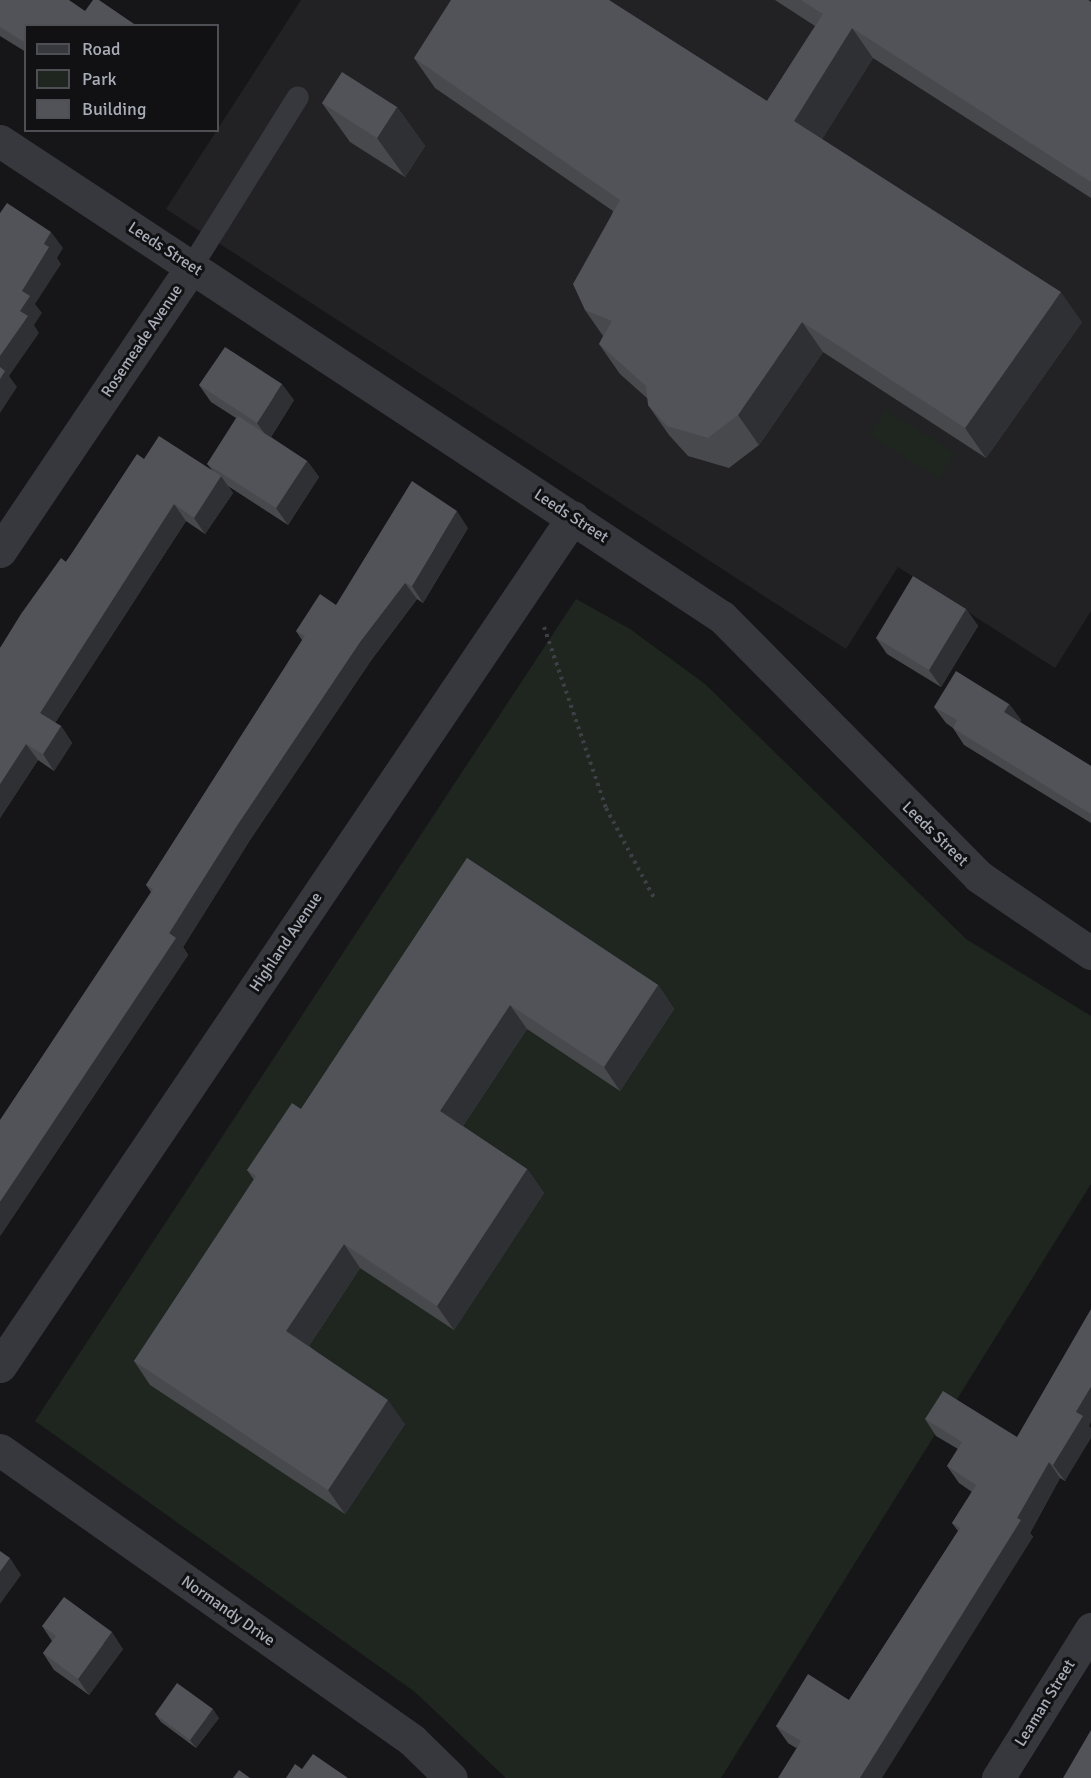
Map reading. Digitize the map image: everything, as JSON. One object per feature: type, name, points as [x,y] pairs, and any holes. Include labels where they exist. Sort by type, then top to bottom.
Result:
[{"type":"street","name":"Leeds Street","points":[[0,141],[722,617],[978,876],[1091,953]]},
{"type":"street","name":"Rosemeade Avenue","points":[[0,551],[192,266]]},
{"type":"street","name":"Highland Avenue","points":[[0,1366],[573,517]]},
{"type":"street","name":"Normandy Drive","points":[[0,1450],[412,1740],[451,1778]]},
{"type":"street","name":"Leaman Street","points":[[998,1778],[1091,1629]]},
{"type":"lane","name":"Rosemeade Avenue","points":[[192,266],[298,97]]},
{"type":"path","points":[[529,582],[606,808],[654,898]]},
{"type":"shaded area","points":[[301,0],[1091,0],[1091,611],[1055,668],[898,567],[846,649],[166,209],[216,132],[219,132],[219,127]]},
{"type":"green space","points":[[885,410],[955,453],[939,478],[869,435]]},
{"type":"green space","points":[[576,599],[630,629],[705,684],[966,939],[1091,1016],[1091,1184],[721,1778],[506,1778],[415,1692],[35,1421]]},
{"type":"building","points":[[0,0],[69,0],[85,11],[93,0],[99,0],[134,24],[24,24],[24,42],[0,27]]},
{"type":"building","points":[[451,0],[609,0],[767,101],[823,14],[801,0],[1088,0],[1091,2],[1091,182],[852,28],[794,121],[1061,292],[965,428],[802,322],[738,415],[708,438],[667,426],[648,405],[646,386],[599,344],[612,321],[585,310],[573,284],[620,200],[414,58]]},
{"type":"building","points":[[342,72],[397,107],[377,138],[322,103]]},
{"type":"building","points":[[7,203],[51,232],[44,244],[49,247],[22,291],[30,296],[20,311],[28,316],[0,356],[0,213]]},
{"type":"building","points":[[225,347],[282,384],[257,423],[199,385]]},
{"type":"building","points":[[0,367],[5,371],[0,379]]},
{"type":"building","points":[[238,416],[307,461],[276,508],[207,464]]},
{"type":"building","points":[[159,436],[221,476],[194,518],[174,504],[40,713],[61,726],[43,754],[26,744],[0,784],[0,648],[61,558],[66,562],[137,454],[144,459]]},
{"type":"building","points":[[412,481],[457,511],[412,586],[405,583],[360,642],[238,824],[169,933],[176,938],[0,1202],[0,1120],[153,889],[146,885],[305,636],[296,631],[320,594],[336,605]]},
{"type":"building","points":[[913,576],[966,609],[929,670],[876,638]]},
{"type":"building","points":[[956,671],[1009,704],[1004,712],[1091,766],[1091,814],[953,728],[957,720],[934,707]]},
{"type":"building","points":[[467,858],[658,985],[604,1067],[510,1005],[440,1111],[527,1169],[437,1306],[344,1244],[286,1331],[388,1400],[328,1490],[134,1361],[256,1176],[247,1170],[292,1103],[301,1109]]},
{"type":"building","points":[[1091,1309],[1091,1387],[1076,1412],[1083,1416],[1053,1465],[1049,1462],[1017,1518],[1021,1520],[860,1778],[778,1778],[801,1741],[776,1726],[808,1674],[849,1700],[960,1528],[952,1523],[976,1485],[947,1466],[962,1442],[925,1419],[943,1391],[1017,1437]]},
{"type":"building","points":[[0,1551],[10,1558],[0,1572]]},
{"type":"building","points":[[64,1597],[112,1632],[78,1679],[43,1653],[56,1636],[42,1626]]},
{"type":"building","points":[[177,1683],[213,1709],[190,1740],[155,1714]]},
{"type":"building","points":[[1091,1730],[1091,1778],[1063,1778]]},
{"type":"building","points":[[313,1754],[348,1778],[286,1778],[295,1764],[302,1769]]},
{"type":"building","points":[[239,1770],[250,1778],[233,1778]]}]
